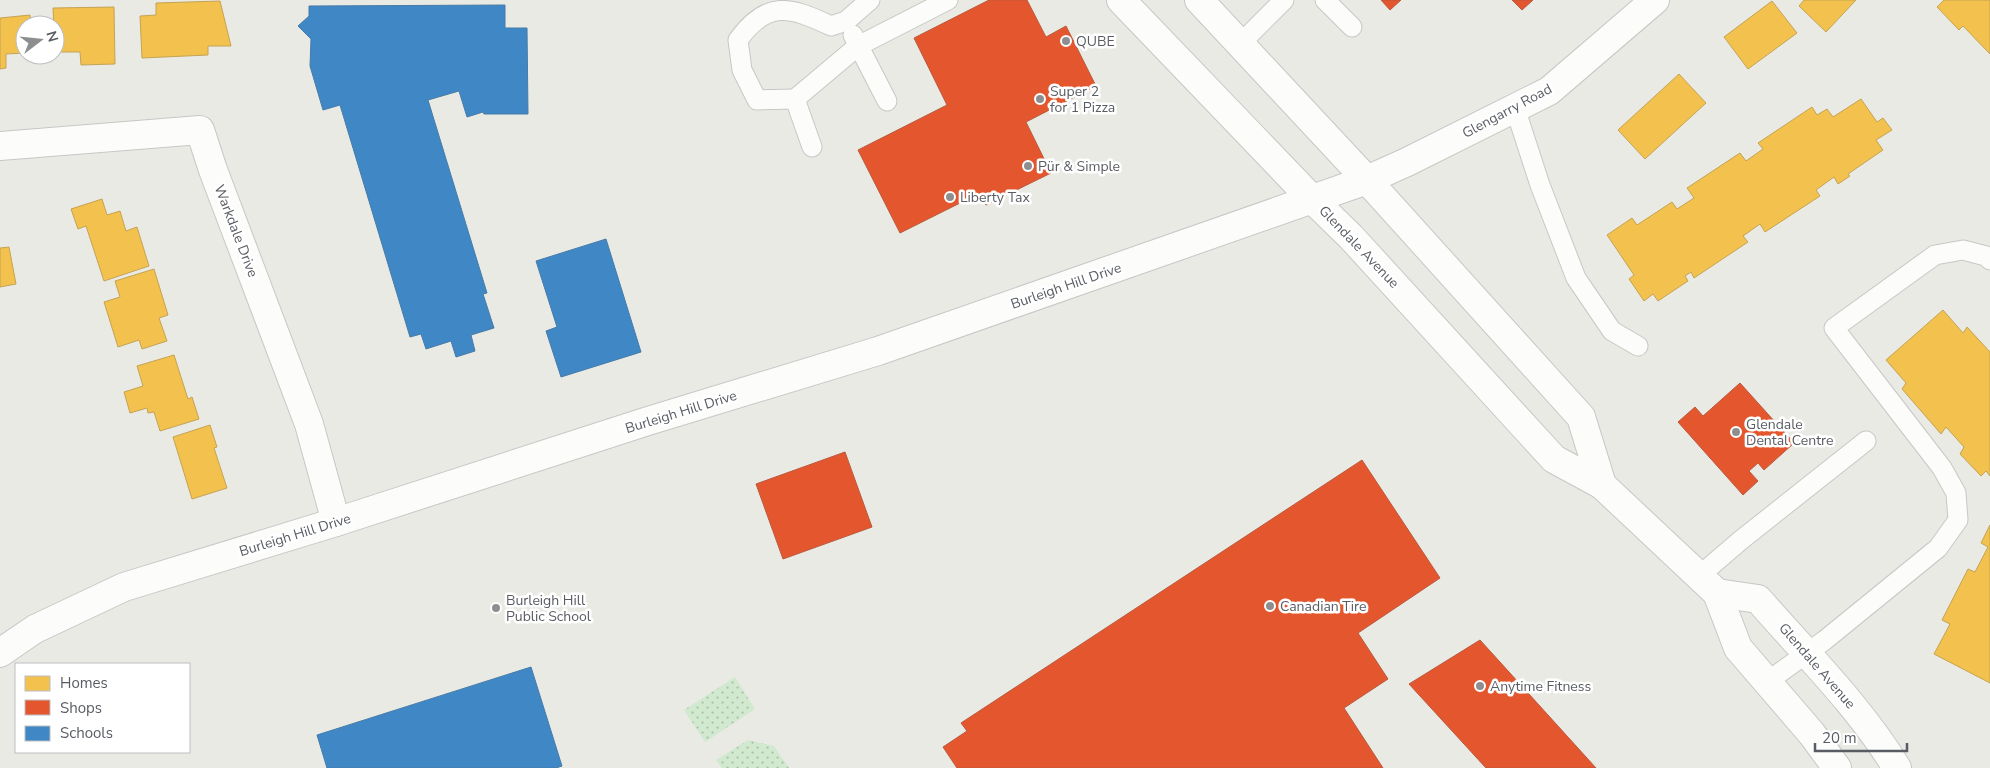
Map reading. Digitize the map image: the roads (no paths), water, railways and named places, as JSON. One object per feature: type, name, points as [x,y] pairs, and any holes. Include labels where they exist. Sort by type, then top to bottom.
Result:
[{"type":"main road","name":"Glendale Avenue","points":[[1121,0],[1312,199],[1351,237],[1554,459],[1602,486],[1708,585],[1738,648],[1812,734],[1837,768]]},
{"type":"main road","points":[[1199,0],[1367,180],[1581,417],[1602,486]]},
{"type":"main road","name":"Glengarry Road","points":[[1367,180],[1400,166],[1549,91],[1655,0]]},
{"type":"main road","name":"Warkdale Drive","points":[[0,146],[200,130],[216,180],[309,424],[336,522]]},
{"type":"main road","name":"Burleigh Hill Drive","points":[[0,653],[35,629],[124,587],[336,522],[648,421],[878,351],[1367,180]]},
{"type":"main road","name":"Glendale Avenue","points":[[1708,585],[1758,599],[1840,691],[1877,737],[1898,768]]},
{"type":"lane","points":[[870,0],[846,21],[831,26],[802,12],[778,8],[750,23],[738,40],[742,70],[757,100],[795,99],[858,46],[948,0]]},
{"type":"lane","points":[[1240,44],[1284,0]]},
{"type":"lane","points":[[1324,0],[1352,27]]},
{"type":"lane","points":[[846,21],[888,101]]},
{"type":"lane","points":[[795,99],[812,147]]},
{"type":"lane","points":[[1515,108],[1540,186],[1576,278],[1612,331],[1638,346]]},
{"type":"lane","points":[[1767,682],[1806,654],[1938,548],[1958,520],[1956,493],[1942,468],[1834,328],[1935,256],[1963,250],[1986,256],[1990,260]]},
{"type":"lane","points":[[1708,585],[1742,540],[1866,442]]},
{"type":"place","name":"QUBE","points":[[1066,41]]},
{"type":"place","name":"Super 2 for 1 Pizza","points":[[1040,99]]},
{"type":"place","name":"Pür & Simple","points":[[1028,166]]},
{"type":"place","name":"Liberty Tax","points":[[950,197]]},
{"type":"place","name":"Glendale Dental Centre","points":[[1736,432]]},
{"type":"place","name":"Canadian Tire","points":[[1270,606]]},
{"type":"place","name":"Burleigh Hill Public School","points":[[496,608]]},
{"type":"place","name":"Anytime Fitness","points":[[1480,686]]}]
